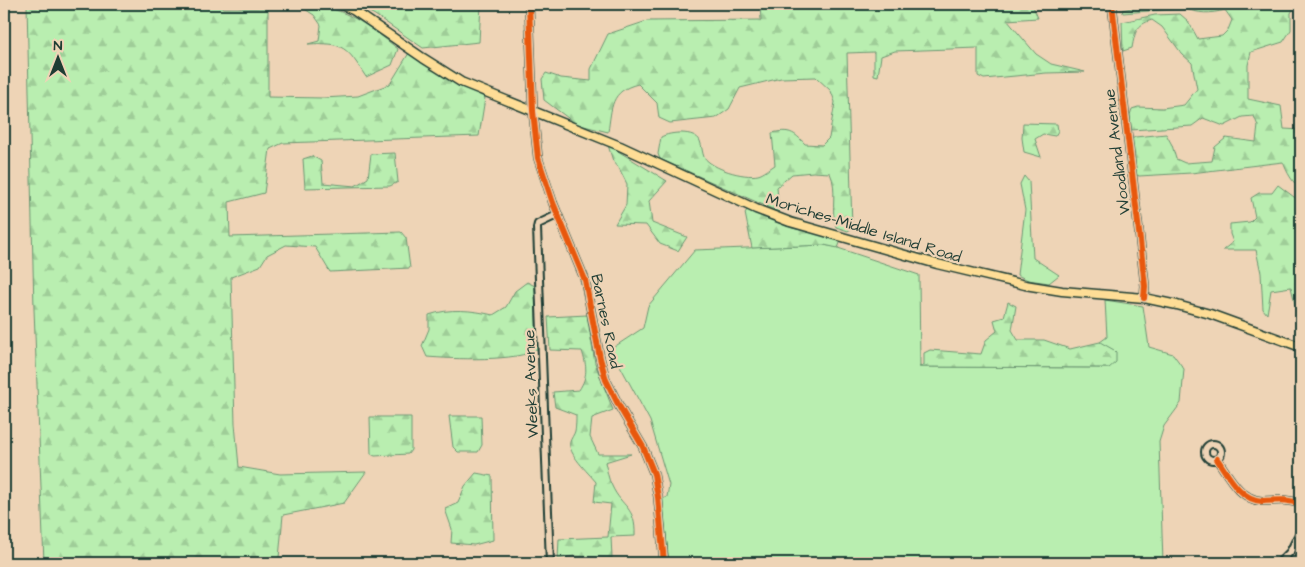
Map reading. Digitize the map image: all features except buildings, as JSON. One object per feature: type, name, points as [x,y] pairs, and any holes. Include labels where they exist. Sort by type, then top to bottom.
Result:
[{"type":"main road","name":"Moriches-Middle Island Road","points":[[339,4],[353,10],[462,82],[620,146],[756,209],[790,222],[937,264],[1018,283],[1062,291],[1144,298],[1210,314],[1301,347]]},
{"type":"street","points":[[529,4],[533,112]]},
{"type":"street","name":"Woodland Avenue","points":[[1112,4],[1143,268],[1144,298]]},
{"type":"street","name":"Barnes Road","points":[[533,112],[538,158],[557,215],[573,248],[585,280],[598,350],[606,380],[643,447],[654,474],[664,563]]},
{"type":"street","name":"Weeks Avenue","points":[[550,563],[538,224],[557,215]]},
{"type":"street","points":[[1217,459],[1240,490],[1248,497],[1261,501],[1284,499],[1301,504]]},
{"type":"street","points":[[1279,563],[1290,552],[1301,530]]},
{"type":"green space","points":[[27,4],[213,4],[224,8],[268,8],[268,97],[323,98],[358,96],[390,84],[409,53],[485,98],[479,136],[283,143],[270,149],[264,193],[229,202],[230,237],[401,232],[406,238],[410,268],[330,272],[315,247],[286,245],[267,255],[260,266],[231,277],[235,424],[239,467],[280,474],[366,472],[344,503],[283,515],[279,558],[407,558],[409,563],[44,563],[34,309]]},
{"type":"green space","points":[[297,4],[326,7],[363,23],[398,49],[392,65],[366,77],[354,59],[344,49],[330,44],[308,44],[319,41],[321,25],[314,15]]},
{"type":"green space","points":[[354,4],[481,4],[479,42],[423,48],[375,15]]},
{"type":"green space","points":[[760,4],[1032,4],[1038,18],[1007,20],[1036,54],[1051,64],[1085,72],[1046,73],[984,79],[978,76],[978,48],[895,51],[881,56],[878,76],[874,75],[874,52],[847,53],[852,228],[848,231],[836,227],[833,186],[830,173],[792,174],[777,187],[779,212],[660,159],[658,154],[661,137],[676,133],[693,135],[700,141],[704,157],[708,161],[729,172],[752,176],[760,174],[775,165],[772,133],[791,132],[805,144],[822,145],[829,138],[835,102],[831,91],[816,77],[781,78],[740,88],[729,109],[716,118],[670,123],[659,118],[657,103],[638,84],[622,91],[617,96],[612,108],[608,132],[576,124],[544,100],[542,79],[546,73],[561,78],[591,81],[591,69],[608,34],[647,21],[761,20]]},
{"type":"green space","points":[[1150,4],[1296,4],[1291,13],[1291,30],[1283,42],[1251,52],[1248,65],[1248,99],[1281,106],[1284,129],[1301,130],[1301,188],[1292,180],[1283,162],[1191,173],[1139,176],[1135,174],[1132,139],[1135,137],[1166,134],[1176,159],[1185,163],[1212,161],[1215,147],[1226,138],[1256,142],[1258,126],[1254,116],[1242,117],[1224,126],[1203,118],[1192,126],[1131,130],[1130,115],[1132,109],[1138,107],[1162,108],[1184,105],[1197,89],[1192,63],[1182,54],[1162,27],[1152,20],[1143,24],[1135,33],[1132,48],[1123,51],[1122,22],[1155,15],[1180,14],[1188,21],[1198,39],[1222,36],[1228,30],[1232,20],[1225,10],[1204,13],[1184,8],[1123,13],[1122,10]]},
{"type":"green space","points":[[1023,123],[1057,124],[1058,131],[1055,136],[1043,134],[1035,139],[1041,157],[1024,152],[1022,138]]},
{"type":"green space","points":[[608,145],[667,181],[649,201],[652,223],[687,237],[678,251],[660,244],[646,225],[615,224],[626,205],[627,184],[613,161]]},
{"type":"green space","points":[[395,153],[398,182],[390,186],[305,188],[303,159],[312,156],[321,161],[323,183],[355,186],[368,178],[371,154]]},
{"type":"green space","points":[[1024,176],[1029,182],[1033,258],[1059,275],[1049,283],[1028,280],[1017,275],[1025,210],[1020,184]]},
{"type":"green space","points":[[1278,185],[1301,200],[1301,252],[1297,252],[1301,329],[1291,287],[1271,290],[1267,314],[1263,309],[1261,273],[1256,250],[1223,250],[1233,242],[1230,234],[1230,224],[1250,222],[1255,217],[1251,198],[1259,193],[1272,193]]},
{"type":"green space","points":[[747,210],[792,228],[836,238],[840,243],[838,248],[824,245],[752,248],[745,213]]},
{"type":"green space","points":[[824,245],[919,275],[920,367],[1109,368],[1100,342],[1107,337],[1105,300],[1143,306],[1149,347],[1173,354],[1184,369],[1181,403],[1164,426],[1159,442],[1163,563],[669,563],[662,499],[667,497],[669,485],[650,421],[611,349],[643,328],[648,306],[695,250]]},
{"type":"green space","points":[[527,282],[535,286],[537,349],[516,356],[501,358],[427,357],[422,346],[429,329],[429,315],[444,311],[461,310],[493,315],[506,307],[515,291]]},
{"type":"green space","points":[[1008,302],[1016,306],[1012,330],[1018,340],[1044,340],[1070,349],[1100,342],[1116,352],[1116,362],[1109,368],[919,367],[924,365],[924,353],[930,350],[981,354],[986,340],[997,331],[994,320],[1004,317]]},
{"type":"green space","points":[[587,315],[595,363],[613,410],[592,418],[590,437],[598,454],[631,454],[605,462],[616,493],[631,513],[635,526],[635,536],[611,537],[612,558],[574,556],[558,559],[559,539],[608,537],[611,504],[594,502],[596,482],[575,457],[570,446],[570,441],[575,431],[576,415],[555,407],[553,392],[579,390],[584,380],[586,367],[582,351],[550,350],[548,317]]},
{"type":"green space","points":[[449,416],[481,416],[482,445],[478,452],[458,452],[453,447]]},
{"type":"green space","points":[[370,417],[411,417],[411,450],[408,454],[375,456],[371,454]]},
{"type":"green space","points":[[476,473],[492,476],[493,540],[474,545],[451,543],[452,529],[445,509],[458,503],[465,486]]},
{"type":"cycle path","points":[[529,4],[533,111],[538,158],[553,203],[585,280],[606,380],[643,447],[654,474],[664,563]]},
{"type":"cycle path","points":[[1112,4],[1145,286],[1144,298]]},
{"type":"cycle path","points":[[1217,459],[1235,486],[1254,500],[1286,500],[1301,504]]}]
